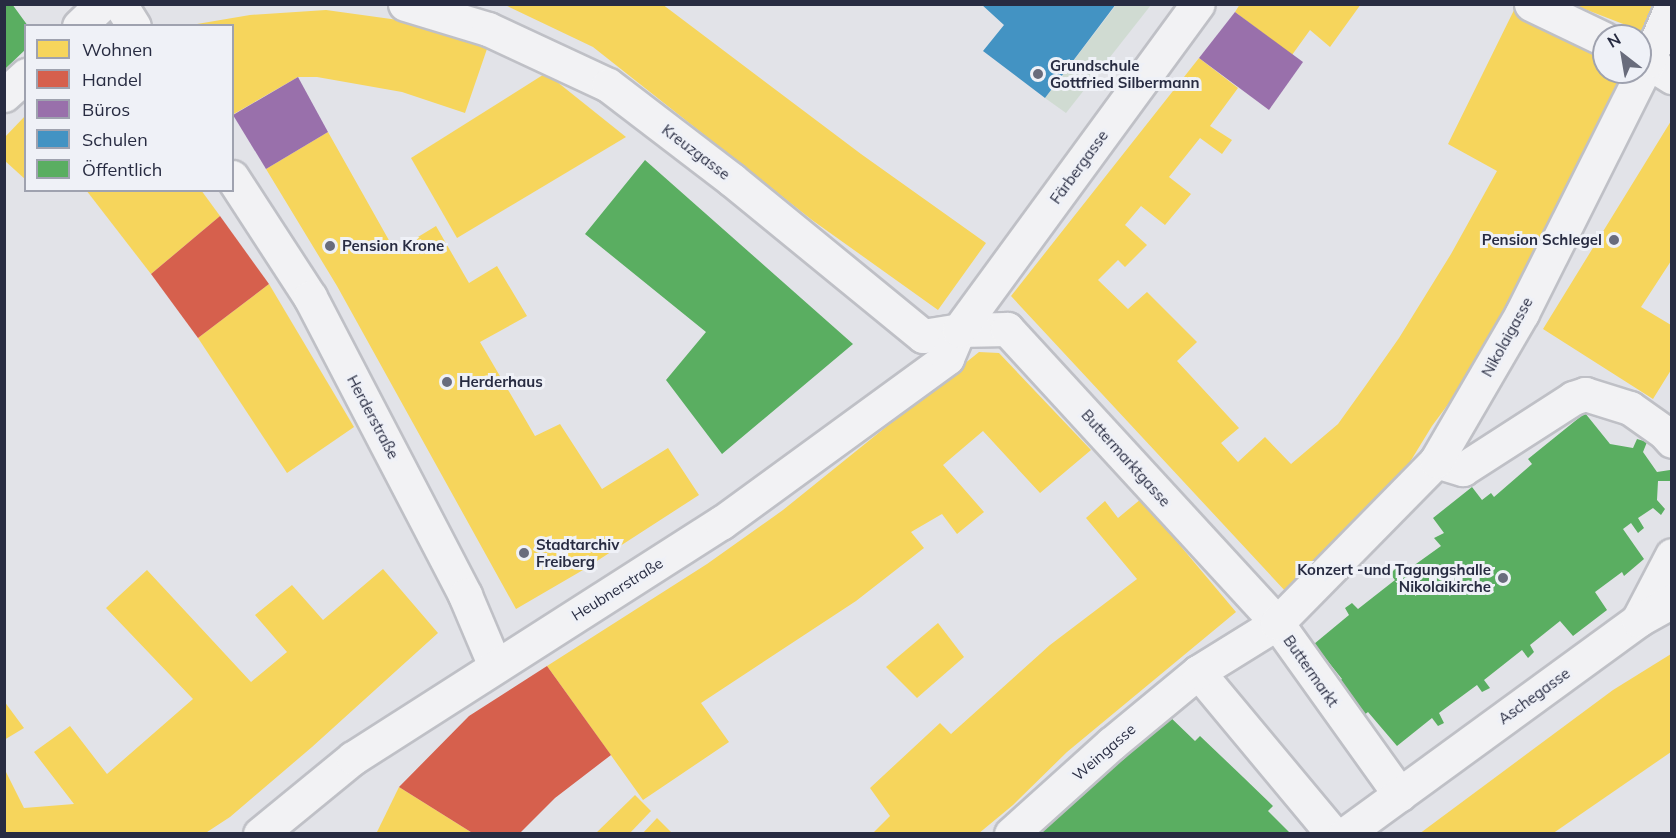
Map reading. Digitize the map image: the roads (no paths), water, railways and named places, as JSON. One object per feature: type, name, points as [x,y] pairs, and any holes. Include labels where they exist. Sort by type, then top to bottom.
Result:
[{"type":"street","points":[[81,24],[102,4]]},
{"type":"street","points":[[120,4],[133,24]]},
{"type":"street","name":"Kreuzgasse","points":[[405,4],[489,29],[608,85],[731,179],[923,336],[959,330]]},
{"type":"street","name":"Färbergasse","points":[[959,330],[1198,4]]},
{"type":"street","points":[[1531,4],[1592,33]]},
{"type":"street","name":"Nikolaigasse","points":[[1277,623],[1436,461],[1522,313],[1653,65],[1671,5]]},
{"type":"street","points":[[4,95],[24,77]]},
{"type":"street","name":"Herderstraße","points":[[234,180],[310,297],[465,595],[495,666]]},
{"type":"street","name":"Buttermarktgasse","points":[[959,330],[1007,328],[1277,623]]},
{"type":"street","name":"Heubnerstraße","points":[[260,834],[353,758],[721,523],[947,358],[959,330]]},
{"type":"street","points":[[1436,461],[1463,469],[1573,398],[1585,394],[1630,408],[1664,432],[1671,441]]},
{"type":"street","points":[[1638,620],[1671,555]]},
{"type":"street","name":"Aschegasse","points":[[1400,795],[1638,620],[1671,601]]},
{"type":"street","name":"Buttermarkt","points":[[1198,672],[1277,623],[1400,795]]},
{"type":"street","points":[[1198,672],[1333,834]]},
{"type":"street","name":"Weingasse","points":[[1011,834],[1111,744],[1198,672]]},
{"type":"street","points":[[1345,834],[1400,795]]},
{"type":"place","name":"Grundschule Gottfried Silbermann","points":[[1038,74]]},
{"type":"place","name":"Pension Schlegel","points":[[1614,240]]},
{"type":"place","name":"Pension Krone","points":[[330,246]]},
{"type":"place","name":"Herderhaus","points":[[447,382]]},
{"type":"place","name":"Stadtarchiv Freiberg","points":[[524,553]]},
{"type":"place","name":"Konzert -und Tagungshalle Nikolaikirche","points":[[1503,578]]}]
